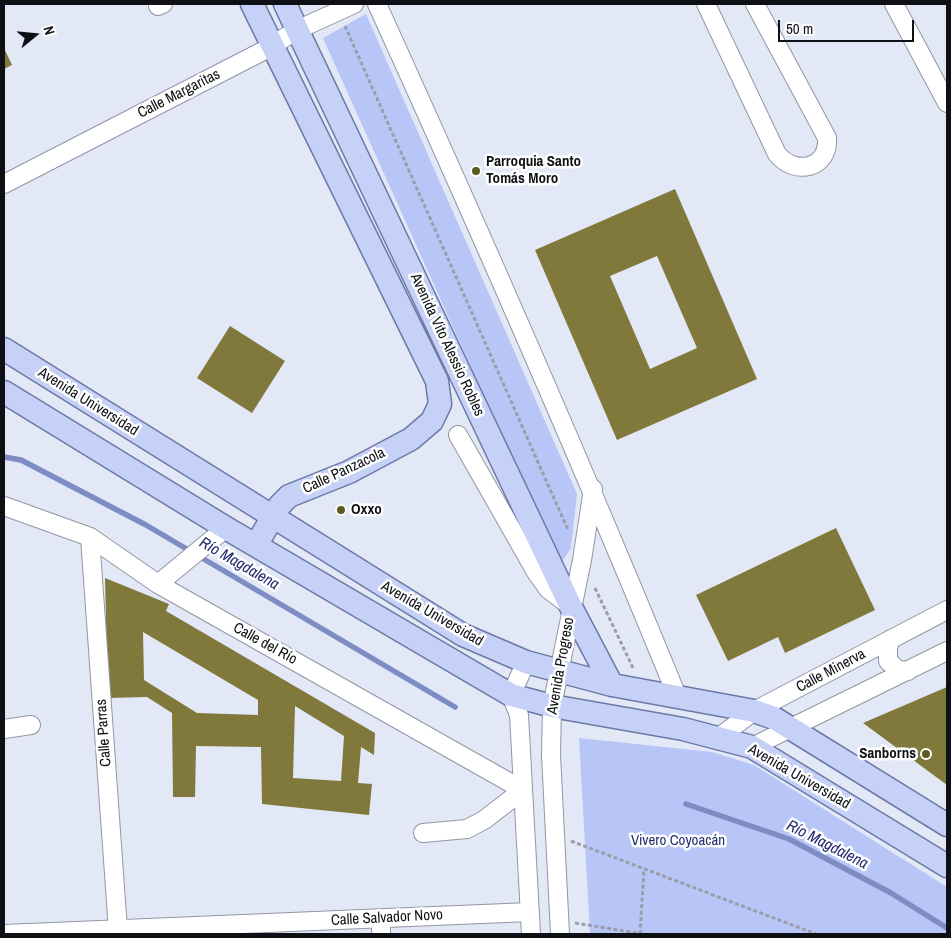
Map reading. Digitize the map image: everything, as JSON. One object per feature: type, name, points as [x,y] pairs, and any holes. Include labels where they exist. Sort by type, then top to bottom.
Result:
[{"type":"main road","name":"Avenida Vito Alessio Robles","points":[[252,4],[437,381],[440,404]]},
{"type":"main road","name":"Avenida Vito Alessio Robles","points":[[285,4],[571,607],[612,685]]},
{"type":"main road","name":"Avenida Universidad","points":[[4,349],[463,635],[526,662],[559,671],[612,685],[677,696],[774,718],[947,825]]},
{"type":"main road","name":"Avenida Universidad","points":[[4,392],[226,528],[511,695],[552,706],[683,729],[752,747],[947,866]]},
{"type":"main road","name":"Calle Panzacola","points":[[256,545],[280,505],[289,496],[349,472],[411,439],[432,421],[440,404]]},
{"type":"street","points":[[377,4],[480,230],[592,489],[677,696]]},
{"type":"street","points":[[706,4],[777,154],[791,166],[800,168],[810,166],[825,152],[827,138],[755,4]]},
{"type":"street","points":[[894,4],[947,103]]},
{"type":"street","name":"Calle Margaritas","points":[[4,184],[272,46],[297,30],[346,7]]},
{"type":"street","points":[[458,435],[536,572],[548,589],[571,607]]},
{"type":"street","name":"Avenida Progreso","points":[[560,927],[551,755],[552,706],[582,560],[592,489]]},
{"type":"street","name":"Calle del Río","points":[[4,506],[90,537],[158,584],[523,790]]},
{"type":"street","points":[[158,584],[226,528]]},
{"type":"street","name":"Calle Parras","points":[[90,537],[118,930]]},
{"type":"street","name":"Calle Minerva","points":[[718,738],[754,712],[947,610]]},
{"type":"street","points":[[891,639],[888,648],[888,660],[898,670],[908,671]]},
{"type":"street","points":[[752,747],[947,651]]},
{"type":"street","points":[[526,662],[511,695],[519,715],[531,934]]},
{"type":"street","points":[[4,729],[31,725]]},
{"type":"street","points":[[423,833],[467,829],[484,820],[523,790]]},
{"type":"street","name":"Calle Salvador Novo","points":[[4,934],[118,930],[381,926],[530,912]]},
{"type":"path","points":[[346,7],[582,560],[644,691]]},
{"type":"path","points":[[556,834],[816,934]]},
{"type":"path","points":[[560,927],[641,934],[644,869]]},
{"type":"green space","points":[[366,14],[577,494],[571,548],[560,565],[323,38]]},
{"type":"green space","name":"Vivero Coyoacán","points":[[579,738],[712,752],[754,765],[947,887],[947,934],[590,934]]},
{"type":"building","points":[[4,48],[12,65],[4,69]]},
{"type":"building","points":[[675,189],[757,379],[617,440],[535,250]],"holes":[[[657,256],[697,348],[650,369],[610,276]]]},
{"type":"building","points":[[230,326],[285,361],[252,413],[197,378]]},
{"type":"building","points":[[836,528],[875,610],[785,653],[778,637],[728,661],[696,595]]},
{"type":"building","points":[[105,578],[169,604],[166,611],[375,733],[374,755],[361,747],[358,783],[372,784],[369,815],[262,804],[261,747],[196,746],[195,797],[173,797],[172,713],[147,697],[108,698]],"holes":[[[143,632],[258,700],[258,715],[197,713],[144,680]],[[295,706],[344,736],[341,781],[293,778]]]},
{"type":"building","name":"Sanborns","points":[[947,687],[947,785],[863,723]]},
{"type":"waterway","name":"Río Magdalena","points":[[4,457],[21,460],[146,525],[455,707]]},
{"type":"waterway","name":"Río Magdalena","points":[[686,804],[789,839],[891,893],[947,928]]},
{"type":"place","name":"Parroquia Santo Tomás Moro","points":[[476,171]]},
{"type":"place","name":"Oxxo","points":[[341,510]]},
{"type":"place","name":"Sanborns","points":[[926,754]]}]
